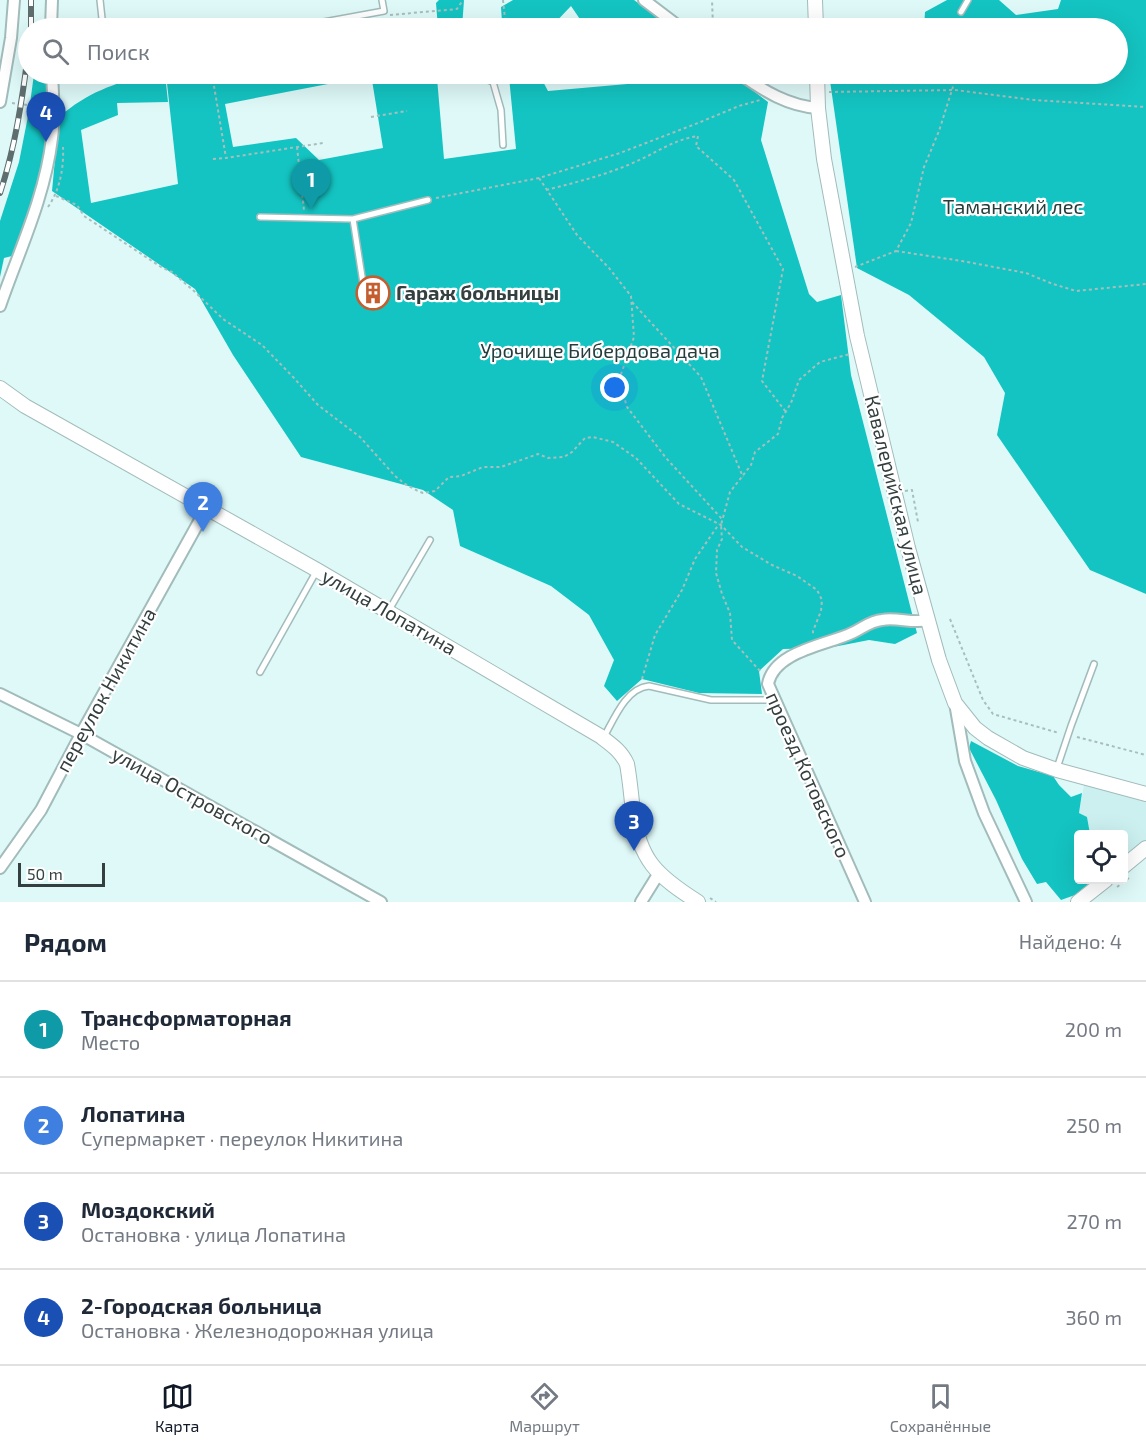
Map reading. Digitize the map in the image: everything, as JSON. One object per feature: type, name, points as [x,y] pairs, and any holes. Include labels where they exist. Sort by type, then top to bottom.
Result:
[{"type":"street","points":[[0,102],[11,38],[14,0]]},
{"type":"street","points":[[51,18],[52,0]]},
{"type":"street","points":[[644,0],[668,18]]},
{"type":"street","points":[[815,0],[816,18]]},
{"type":"street","points":[[0,306],[26,239],[43,185],[52,137],[53,84]]},
{"type":"street","points":[[756,84],[775,96],[798,105],[818,108]]},
{"type":"street","name":"Кавалерийская улица","points":[[818,84],[824,159],[857,336],[908,548],[939,660],[955,703],[965,760],[984,813],[1026,902]]},
{"type":"street","name":"улица Лопатина","points":[[0,387],[25,406],[317,570],[614,746],[627,764],[635,829],[639,843],[650,864],[698,902]]},
{"type":"street","name":"переулок Никитина","points":[[0,868],[41,810],[206,509]]},
{"type":"street","name":"проезд Котовского","points":[[865,902],[768,680],[780,663],[800,652],[853,633],[864,625],[885,619],[919,622],[928,620]]},
{"type":"street","name":"улица Островского","points":[[0,694],[81,734],[381,902]]},
{"type":"street","points":[[955,703],[975,728],[1023,758],[1146,795]]},
{"type":"street","points":[[1128,870],[1146,848]]},
{"type":"street","points":[[641,902],[659,873]]},
{"type":"street","points":[[1078,902],[1110,885]]},
{"type":"lane","points":[[100,0],[102,18]]},
{"type":"lane","points":[[346,18],[384,11],[382,0]]},
{"type":"lane","points":[[961,12],[968,0]]},
{"type":"lane","points":[[494,84],[501,111],[503,145]]},
{"type":"lane","points":[[260,217],[352,219],[428,200]]},
{"type":"lane","points":[[352,219],[363,283]]},
{"type":"lane","points":[[388,612],[430,540]]},
{"type":"lane","points":[[260,672],[317,570]]},
{"type":"lane","points":[[1057,770],[1094,664]]},
{"type":"lane","points":[[603,738],[627,699],[640,687],[649,686],[711,700],[775,700]]},
{"type":"path","points":[[385,15],[457,9],[464,0]]},
{"type":"path","points":[[503,0],[505,18]]},
{"type":"path","points":[[712,0],[713,18]]},
{"type":"path","points":[[214,84],[226,158]]},
{"type":"path","points":[[896,251],[911,222],[924,167],[939,131],[954,84]]},
{"type":"path","points":[[818,93],[952,90],[1034,100],[1146,107]]},
{"type":"path","points":[[428,200],[538,177],[620,153],[739,106],[775,96]]},
{"type":"path","points":[[12,103],[40,106]]},
{"type":"path","points":[[371,117],[407,111]]},
{"type":"path","points":[[546,190],[594,178],[685,138],[698,136],[696,146],[734,180],[783,269],[762,381],[786,412]]},
{"type":"path","points":[[213,159],[323,143]]},
{"type":"path","points":[[297,147],[305,219]]},
{"type":"path","points":[[538,177],[577,235],[609,268],[631,296],[634,337],[619,380],[627,407],[666,458],[722,519]]},
{"type":"path","points":[[56,196],[77,205],[84,216],[172,272],[223,319],[262,345],[318,405],[360,437],[395,476],[417,491],[435,492],[449,477],[461,476],[483,467],[501,467],[538,454],[548,458],[564,457],[585,438],[593,437],[612,442],[636,458],[678,504],[720,525],[742,547],[772,565],[797,576],[817,590],[822,600],[821,611],[813,632],[813,641],[816,646]]},
{"type":"path","points":[[845,272],[896,251],[1026,273],[1076,291],[1146,284]]},
{"type":"path","points":[[632,302],[701,377],[743,477]]},
{"type":"path","points":[[640,687],[655,635],[682,590],[695,559],[720,525],[730,492],[752,465],[755,452],[778,434],[782,418],[791,403],[799,380],[809,369],[820,362],[852,354]]},
{"type":"path","points":[[720,525],[722,539],[717,550],[716,573],[730,613],[732,640],[768,680]]},
{"type":"path","points":[[950,619],[983,700],[993,714],[1146,755]]},
{"type":"shaded area","points":[[1084,785],[1146,802],[1146,841],[1128,856],[1128,830],[1089,830],[1087,817],[1079,813]]},
{"type":"green space","points":[[439,0],[464,0],[463,18],[437,18],[436,3]]},
{"type":"green space","points":[[513,0],[634,0],[659,18],[579,18],[571,6],[560,18],[502,18],[501,7]]},
{"type":"green space","name":"Таманский лес","points":[[947,0],[999,0],[1016,15],[1058,9],[1061,0],[1146,0],[1146,594],[1090,570],[997,435],[1005,393],[984,357],[909,295],[857,268],[830,84],[1128,84],[1128,18],[925,18],[925,12]]},
{"type":"green space","points":[[33,84],[48,84],[49,119],[39,185],[12,256],[4,258],[0,277],[0,221],[19,162]]},
{"type":"green space","name":"Урочище Бибердова дача","points":[[117,84],[166,84],[168,102],[117,103],[118,115],[81,130],[91,203],[178,184],[167,84],[328,84],[225,104],[233,147],[296,138],[319,160],[383,148],[373,84],[438,84],[444,159],[516,149],[510,84],[544,84],[548,91],[627,84],[744,84],[768,102],[761,140],[809,294],[817,302],[841,295],[851,375],[917,633],[895,644],[869,640],[828,648],[783,649],[759,671],[762,694],[699,693],[642,679],[617,701],[604,686],[614,660],[589,615],[551,586],[460,546],[453,510],[423,490],[301,457],[233,355],[195,289],[52,191],[59,117],[80,101]]},
{"type":"green space","points":[[971,741],[1018,766],[1053,776],[1071,797],[1082,793],[1079,813],[1087,817],[1089,830],[1074,830],[1074,884],[1088,884],[1075,895],[1061,900],[1046,882],[1037,884],[1022,859],[996,800],[969,748]]},
{"type":"railway","points":[[31,0],[31,18]]},
{"type":"railway","points":[[0,193],[10,159],[24,84]]},
{"type":"place","name":"2-Городская больница","points":[[46,142]]},
{"type":"place","name":"Трансформаторная","points":[[311,209]]},
{"type":"place","name":"Гараж больницы","points":[[373,293]]},
{"type":"place","name":"Лопатина","points":[[203,532]]},
{"type":"place","name":"Моздокский","points":[[634,851]]}]
